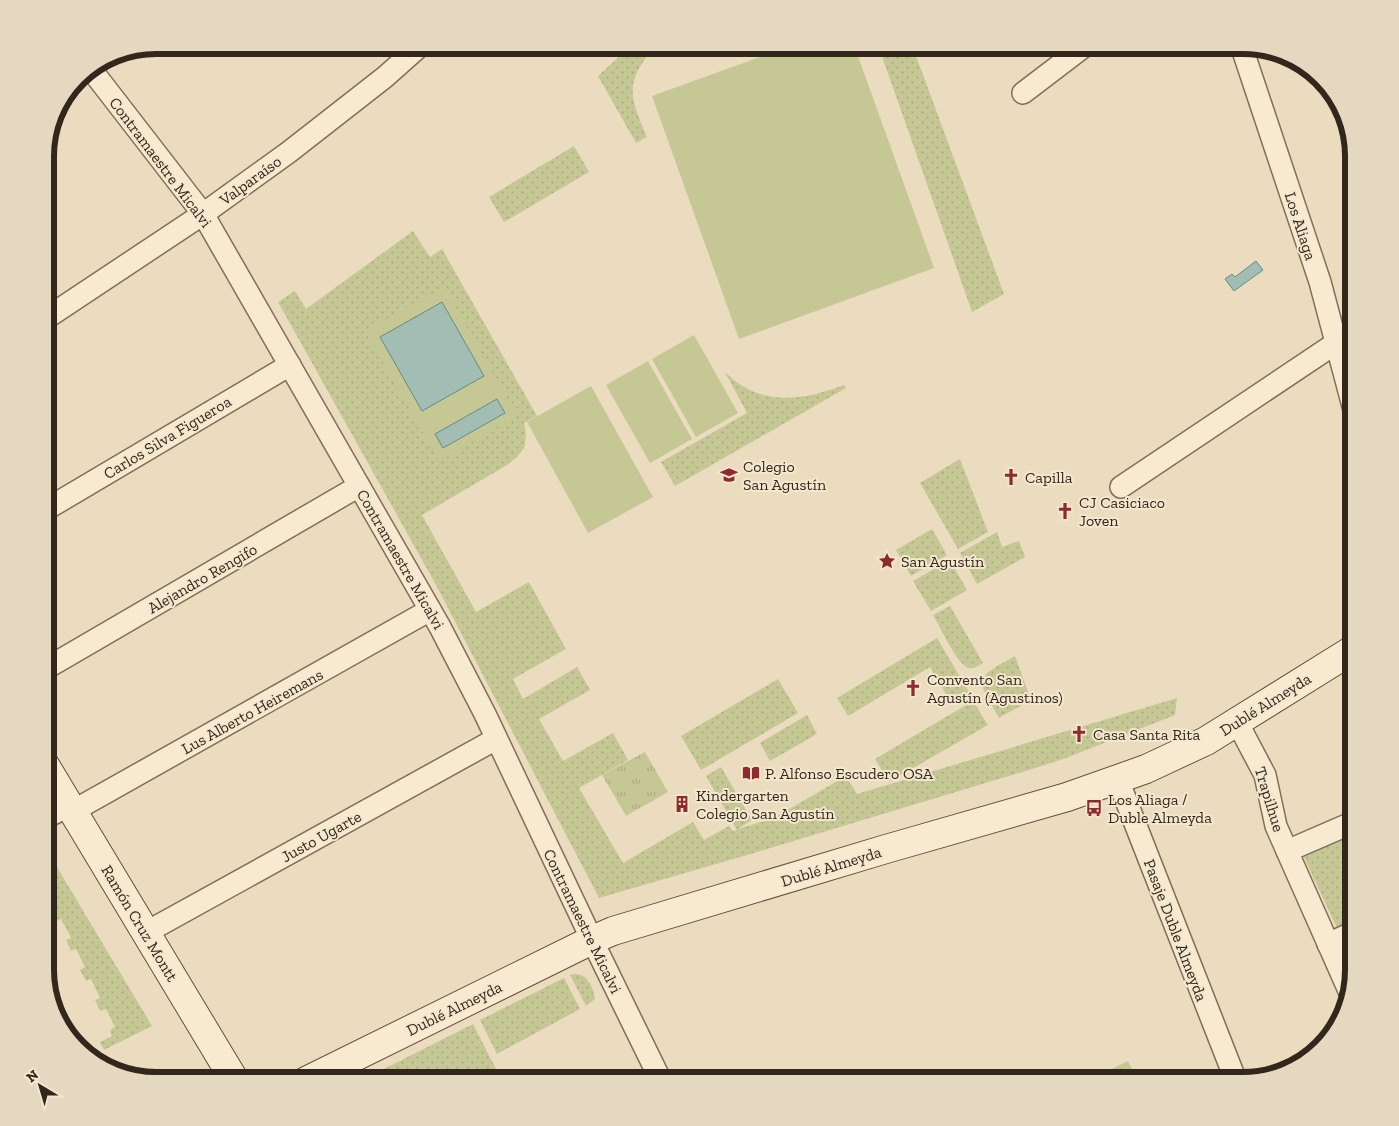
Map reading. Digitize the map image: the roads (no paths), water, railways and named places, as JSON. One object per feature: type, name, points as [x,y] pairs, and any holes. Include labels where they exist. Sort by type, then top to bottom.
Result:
[{"type":"main road","name":"Dublé Almeyda","points":[[324,1072],[613,931],[1067,797],[1118,780],[1174,757],[1206,741],[1345,655]]},
{"type":"main road","name":"Ramón Cruz Montt","points":[[54,780],[230,1072]]},
{"type":"street","name":"Valparaíso","points":[[54,313],[203,214],[289,152],[385,77],[411,54]]},
{"type":"street","points":[[1023,93],[1074,54]]},
{"type":"street","name":"Los Aliaga","points":[[1243,54],[1320,282],[1345,376]]},
{"type":"street","name":"Contramaestre Micalvi","points":[[95,74],[203,214],[430,610],[496,739],[657,1072]]},
{"type":"street","points":[[1120,486],[1336,343]]},
{"type":"street","name":"Carlos Silva Figueroa","points":[[54,505],[290,365]]},
{"type":"street","name":"Alejandro Rengifo","points":[[54,664],[359,486]]},
{"type":"street","name":"Lus Alberto Heiremans","points":[[54,815],[71,808],[430,610]]},
{"type":"street","name":"Trapilhue","points":[[1238,722],[1269,784],[1276,826],[1344,981]]},
{"type":"street","name":"Justo Ugarte","points":[[145,933],[496,739]]},
{"type":"street","name":"Pasaje Duble Almeyda","points":[[1118,780],[1232,1072]]},
{"type":"street","name":"Trapilhue","points":[[1287,851],[1345,826]]},
{"type":"street","points":[[1328,944],[1345,936]]},
{"type":"water","points":[[1256,261],[1263,270],[1234,291],[1225,279],[1232,274],[1235,277]]},
{"type":"water","points":[[442,302],[484,376],[422,411],[380,337]]},
{"type":"water","points":[[497,399],[505,413],[443,448],[435,434]]},
{"type":"place","name":"Colegio San Agustín","points":[[729,475]]},
{"type":"place","name":"Capilla","points":[[1011,477]]},
{"type":"place","name":"CJ Casiciaco Joven","points":[[1065,511]]},
{"type":"place","name":"San Agustín","points":[[887,561]]},
{"type":"place","name":"Convento San Agustín (Agustinos)","points":[[913,688]]},
{"type":"place","name":"Casa Santa Rita","points":[[1079,734]]},
{"type":"place","name":"P. Alfonso Escudero OSA","points":[[751,773]]},
{"type":"place","name":"Kindergarten Colegio San Agustín","points":[[682,804]]},
{"type":"place","name":"Los Aliaga / Duble Almeyda","points":[[1094,808]]}]
